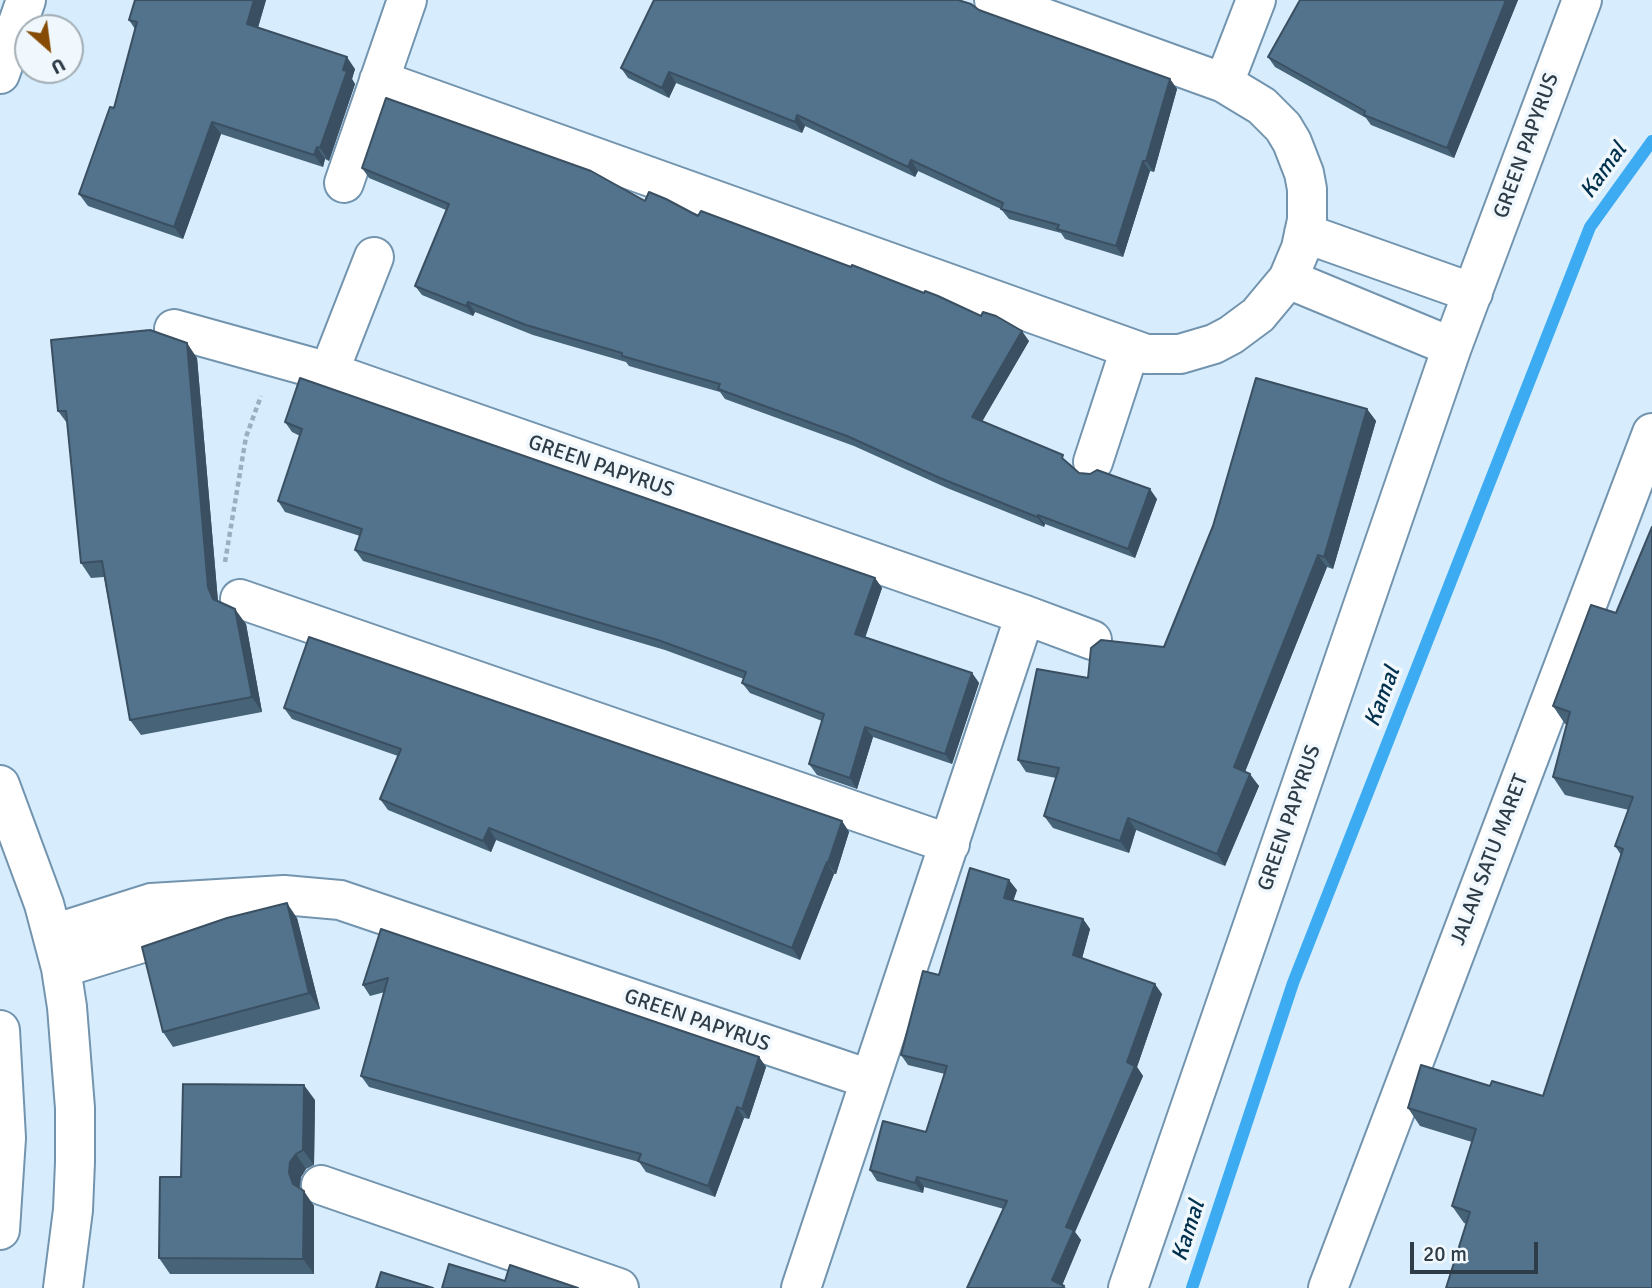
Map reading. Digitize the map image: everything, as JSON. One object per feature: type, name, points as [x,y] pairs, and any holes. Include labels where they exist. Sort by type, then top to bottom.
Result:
[{"type":"street","points":[[0,74],[26,0]]},
{"type":"street","points":[[344,183],[407,0]]},
{"type":"street","points":[[379,80],[1130,349],[1163,355],[1180,354],[1214,344],[1258,315],[1288,279],[1307,220],[1304,173],[1283,127],[1262,106],[1224,83],[994,0]]},
{"type":"street","points":[[1224,83],[1256,0]]},
{"type":"street","name":"GREEN PAPYRUS","points":[[1128,1288],[1452,348],[1582,0]]},
{"type":"street","points":[[1304,233],[1473,293]]},
{"type":"street","points":[[329,372],[374,257]]},
{"type":"street","points":[[1288,279],[1452,348]]},
{"type":"street","name":"GREEN PAPYRUS","points":[[174,329],[329,372],[1091,640]]},
{"type":"street","points":[[1093,462],[1130,349]]},
{"type":"street","name":"JALAN SATU MARET","points":[[1328,1288],[1644,481],[1652,433]]},
{"type":"street","points":[[240,599],[950,844]]},
{"type":"street","points":[[801,1288],[1025,615]]},
{"type":"street","points":[[0,785],[32,866],[57,951],[67,1007],[75,1108],[73,1210],[63,1288]]},
{"type":"street","name":"GREEN PAPYRUS","points":[[57,951],[151,903],[284,895],[340,900],[869,1079]]},
{"type":"street","points":[[0,1030],[6,1138],[0,1223]]},
{"type":"street","points":[[321,1185],[619,1288]]},
{"type":"path","points":[[240,599],[225,562],[246,437],[276,356]]},
{"type":"building","points":[[135,0],[254,0],[247,24],[347,57],[343,70],[347,71],[320,148],[317,147],[314,155],[212,122],[174,227],[79,194],[110,107],[114,108],[137,22],[129,20]]},
{"type":"building","points":[[654,0],[958,0],[1170,79],[1146,161],[1143,161],[1116,246],[1057,229],[1059,225],[1001,209],[1003,203],[911,160],[908,167],[797,115],[795,122],[669,72],[662,88],[621,68]]},
{"type":"building","points":[[1300,0],[1506,0],[1447,148],[1364,115],[1365,111],[1268,57]]},
{"type":"building","points":[[386,98],[591,171],[645,201],[649,192],[698,216],[701,211],[851,267],[852,265],[924,293],[925,291],[981,316],[983,312],[996,316],[1022,331],[972,417],[1063,455],[1062,458],[1079,473],[1090,474],[1097,470],[1150,489],[1128,549],[1038,515],[1037,517],[940,478],[847,436],[718,389],[720,384],[526,325],[468,302],[466,306],[415,286],[449,204],[362,168]]},
{"type":"building","points":[[150,330],[187,343],[208,587],[213,599],[235,609],[252,697],[130,720],[102,561],[81,563],[66,411],[58,411],[51,340]]},
{"type":"building","points":[[300,378],[875,578],[855,634],[972,673],[945,754],[865,727],[850,778],[809,764],[824,714],[742,683],[746,672],[658,640],[355,550],[362,529],[278,501],[302,429],[285,422]]},
{"type":"building","points":[[1256,378],[1367,409],[1324,557],[1318,555],[1234,767],[1250,774],[1217,854],[1128,818],[1120,841],[1044,816],[1059,768],[1018,760],[1037,669],[1088,678],[1091,648],[1101,640],[1164,647],[1213,526]]},
{"type":"building","points":[[1652,527],[1652,1288],[1446,1288],[1470,1212],[1452,1206],[1476,1129],[1408,1108],[1421,1065],[1490,1086],[1492,1081],[1543,1096],[1623,849],[1615,846],[1633,797],[1553,777],[1570,712],[1553,706],[1591,605],[1616,613]]},
{"type":"building","points":[[309,637],[842,821],[828,863],[792,948],[489,828],[483,841],[380,799],[401,749],[284,708]]},
{"type":"building","points":[[970,868],[1009,880],[1004,898],[1083,919],[1073,955],[1155,984],[1127,1062],[1135,1066],[1066,1227],[1074,1230],[1052,1280],[1064,1286],[1063,1288],[967,1288],[1007,1201],[917,1177],[915,1183],[870,1170],[883,1121],[926,1132],[947,1066],[901,1055],[923,971],[939,975]]},
{"type":"building","points":[[287,903],[309,993],[163,1032],[142,947],[227,918]]},
{"type":"building","points":[[381,929],[759,1057],[742,1109],[737,1107],[708,1186],[638,1161],[641,1154],[361,1076],[388,978],[363,985]]},
{"type":"building","points":[[183,1084],[304,1085],[303,1150],[290,1162],[289,1173],[293,1184],[304,1191],[303,1259],[159,1258],[160,1177],[181,1177]]},
{"type":"building","points":[[449,1264],[505,1281],[510,1265],[578,1288],[442,1288]]},
{"type":"building","points":[[381,1272],[433,1288],[376,1288]]},
{"type":"waterway","name":"Kamal","points":[[1192,1288],[1293,983],[1590,227],[1652,141]]}]
